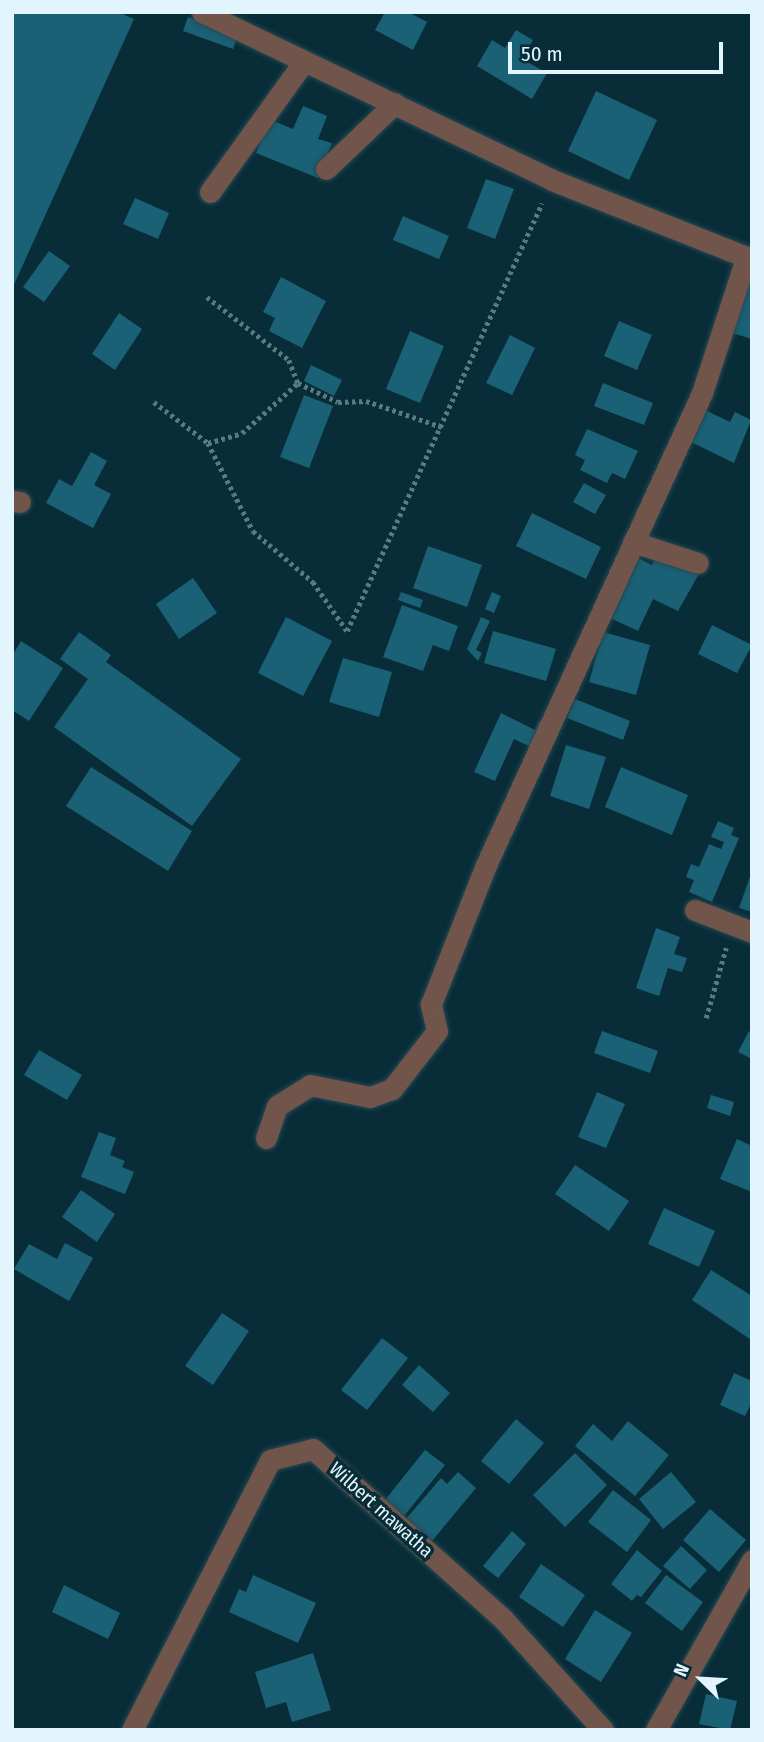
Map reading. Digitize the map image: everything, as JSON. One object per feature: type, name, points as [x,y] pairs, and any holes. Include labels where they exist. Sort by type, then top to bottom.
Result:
[{"type":"street","points":[[202,12],[552,180],[749,258],[702,393],[481,878],[430,1004],[437,1031],[392,1089],[370,1097],[310,1085],[277,1106],[266,1138]]},
{"type":"street","points":[[209,192],[304,61]]},
{"type":"street","points":[[326,169],[395,103]]},
{"type":"street","points":[[633,542],[698,563]]},
{"type":"street","points":[[695,910],[752,932]]},
{"type":"street","name":"Wilbert mawatha","points":[[132,1730],[270,1460],[313,1449],[504,1620],[603,1730]]},
{"type":"street","points":[[656,1730],[752,1560]]},
{"type":"path","points":[[155,402],[208,443],[253,531],[313,582],[347,631],[552,180]]},
{"type":"path","points":[[207,297],[289,360],[298,383],[338,402],[366,401],[442,427]]},
{"type":"path","points":[[208,443],[242,433],[298,383]]},
{"type":"path","points":[[706,1018],[726,958],[726,922]]},
{"type":"building","points":[[12,12],[118,12],[134,19],[12,289]]},
{"type":"building","points":[[385,12],[408,12],[427,22],[413,50],[375,30]]},
{"type":"building","points":[[188,17],[238,35],[233,49],[183,31]]},
{"type":"building","points":[[516,30],[533,40],[522,59],[547,73],[532,99],[477,66],[492,40],[505,48]]},
{"type":"building","points":[[596,91],[657,120],[629,180],[568,151]]},
{"type":"building","points":[[303,106],[327,116],[318,139],[332,143],[318,178],[256,153],[269,119],[293,129]]},
{"type":"building","points":[[486,179],[514,189],[495,239],[467,228]]},
{"type":"building","points":[[135,198],[169,213],[158,239],[123,224]]},
{"type":"building","points":[[403,216],[449,236],[439,259],[393,240]]},
{"type":"building","points":[[49,251],[70,266],[44,302],[23,287]]},
{"type":"building","points":[[281,277],[326,301],[302,348],[269,331],[275,318],[263,312]]},
{"type":"building","points":[[748,279],[752,280],[752,339],[732,333]]},
{"type":"building","points":[[119,313],[142,329],[115,370],[92,354]]},
{"type":"building","points":[[619,321],[652,335],[637,370],[604,356]]},
{"type":"building","points":[[410,331],[444,346],[420,403],[386,389]]},
{"type":"building","points":[[510,335],[535,348],[512,395],[486,383]]},
{"type":"building","points":[[311,365],[342,380],[334,396],[304,381]]},
{"type":"building","points":[[603,383],[653,403],[644,425],[594,406]]},
{"type":"building","points":[[304,395],[333,406],[309,468],[280,457]]},
{"type":"building","points":[[705,410],[730,422],[735,412],[751,420],[734,463],[689,441]]},
{"type":"building","points":[[587,429],[638,451],[625,479],[612,473],[607,483],[580,470],[585,460],[575,455]]},
{"type":"building","points":[[91,452],[107,461],[94,485],[111,494],[93,528],[46,503],[59,479],[72,486]]},
{"type":"building","points":[[584,483],[606,495],[595,514],[573,502]]},
{"type":"building","points":[[532,513],[601,547],[586,579],[516,546]]},
{"type":"building","points":[[428,546],[482,565],[467,607],[413,588]]},
{"type":"building","points":[[657,555],[699,574],[678,611],[653,599],[638,631],[608,617],[636,557],[652,565]]},
{"type":"building","points":[[193,578],[217,613],[179,639],[156,604]]},
{"type":"building","points":[[401,592],[423,600],[420,608],[398,600]]},
{"type":"building","points":[[492,592],[501,596],[494,613],[485,609]]},
{"type":"building","points":[[402,605],[458,626],[449,651],[433,645],[423,671],[383,657]]},
{"type":"building","points":[[286,617],[332,641],[303,696],[258,673]]},
{"type":"building","points":[[481,617],[490,621],[476,650],[482,653],[478,661],[467,649]]},
{"type":"building","points":[[712,625],[752,645],[737,673],[698,654]]},
{"type":"building","points":[[493,631],[556,649],[546,681],[484,663]]},
{"type":"building","points":[[79,632],[111,655],[106,662],[241,759],[192,826],[54,727],[88,679],[60,659]]},
{"type":"building","points":[[603,632],[650,645],[636,695],[589,682]]},
{"type":"building","points":[[21,641],[63,668],[29,721],[12,710],[12,656]]},
{"type":"building","points":[[343,658],[392,672],[379,717],[329,702]]},
{"type":"building","points":[[575,699],[630,721],[623,740],[567,718]]},
{"type":"building","points":[[501,713],[535,730],[539,721],[547,725],[535,749],[514,739],[495,781],[474,772]]},
{"type":"building","points":[[566,745],[606,757],[589,809],[550,796]]},
{"type":"building","points":[[91,767],[192,831],[168,871],[66,806]]},
{"type":"building","points":[[621,767],[688,795],[672,835],[605,807]]},
{"type":"building","points":[[718,821],[734,828],[731,835],[739,838],[712,902],[689,892],[694,880],[686,877],[691,864],[699,867],[709,844],[721,849],[724,842],[711,837]]},
{"type":"building","points":[[752,871],[752,912],[739,908]]},
{"type":"building","points":[[656,928],[680,937],[674,954],[687,958],[682,972],[668,968],[659,996],[636,988]]},
{"type":"building","points":[[602,1031],[658,1051],[650,1073],[594,1053]]},
{"type":"building","points":[[749,1031],[752,1033],[752,1059],[738,1052]]},
{"type":"building","points":[[39,1050],[82,1075],[67,1100],[24,1075]]},
{"type":"building","points":[[597,1092],[625,1104],[606,1148],[578,1137]]},
{"type":"building","points":[[711,1095],[734,1102],[730,1116],[707,1108]]},
{"type":"building","points":[[99,1132],[116,1138],[110,1155],[125,1161],[122,1167],[134,1172],[125,1194],[81,1177]]},
{"type":"building","points":[[737,1139],[752,1146],[752,1192],[720,1179]]},
{"type":"building","points":[[575,1165],[629,1201],[609,1231],[555,1194]]},
{"type":"building","points":[[81,1190],[115,1214],[97,1242],[62,1217]]},
{"type":"building","points":[[664,1208],[715,1231],[699,1267],[648,1244]]},
{"type":"building","points":[[65,1243],[93,1258],[69,1301],[14,1269],[29,1244],[57,1259]]},
{"type":"building","points":[[711,1270],[752,1296],[750,1339],[692,1300]]},
{"type":"building","points":[[222,1313],[249,1331],[213,1385],[185,1366]]},
{"type":"building","points":[[382,1338],[408,1358],[367,1410],[341,1390]]},
{"type":"building","points":[[419,1365],[450,1393],[433,1412],[402,1385]]},
{"type":"building","points":[[734,1373],[752,1381],[752,1402],[745,1416],[720,1405]]},
{"type":"building","points":[[516,1419],[544,1443],[509,1484],[481,1461]]},
{"type":"building","points":[[628,1421],[669,1455],[635,1496],[575,1446],[593,1424],[612,1441]]},
{"type":"building","points":[[425,1450],[445,1465],[400,1521],[381,1505]]},
{"type":"building","points":[[575,1453],[607,1485],[565,1527],[533,1495]]},
{"type":"building","points":[[458,1472],[476,1488],[432,1541],[406,1519],[441,1478],[447,1484]]},
{"type":"building","points":[[671,1472],[696,1502],[663,1529],[639,1499]]},
{"type":"building","points":[[613,1490],[651,1520],[627,1552],[588,1522]]},
{"type":"building","points":[[710,1509],[746,1540],[719,1572],[683,1540]]},
{"type":"building","points":[[512,1531],[526,1544],[498,1578],[483,1566]]},
{"type":"building","points":[[681,1546],[707,1570],[690,1589],[663,1566]]},
{"type":"building","points":[[637,1550],[662,1571],[641,1597],[637,1595],[632,1601],[611,1584]]},
{"type":"building","points":[[541,1564],[585,1595],[563,1627],[519,1597]]},
{"type":"building","points":[[253,1575],[316,1603],[298,1643],[229,1612],[239,1589],[246,1592]]},
{"type":"building","points":[[666,1575],[703,1602],[682,1631],[645,1603]]},
{"type":"building","points":[[64,1585],[120,1613],[108,1639],[52,1612]]},
{"type":"building","points":[[595,1610],[632,1633],[601,1682],[565,1659]]},
{"type":"building","points":[[313,1653],[331,1710],[292,1722],[286,1702],[266,1708],[255,1672]]},
{"type":"building","points":[[706,1694],[737,1701],[730,1730],[699,1724]]}]
